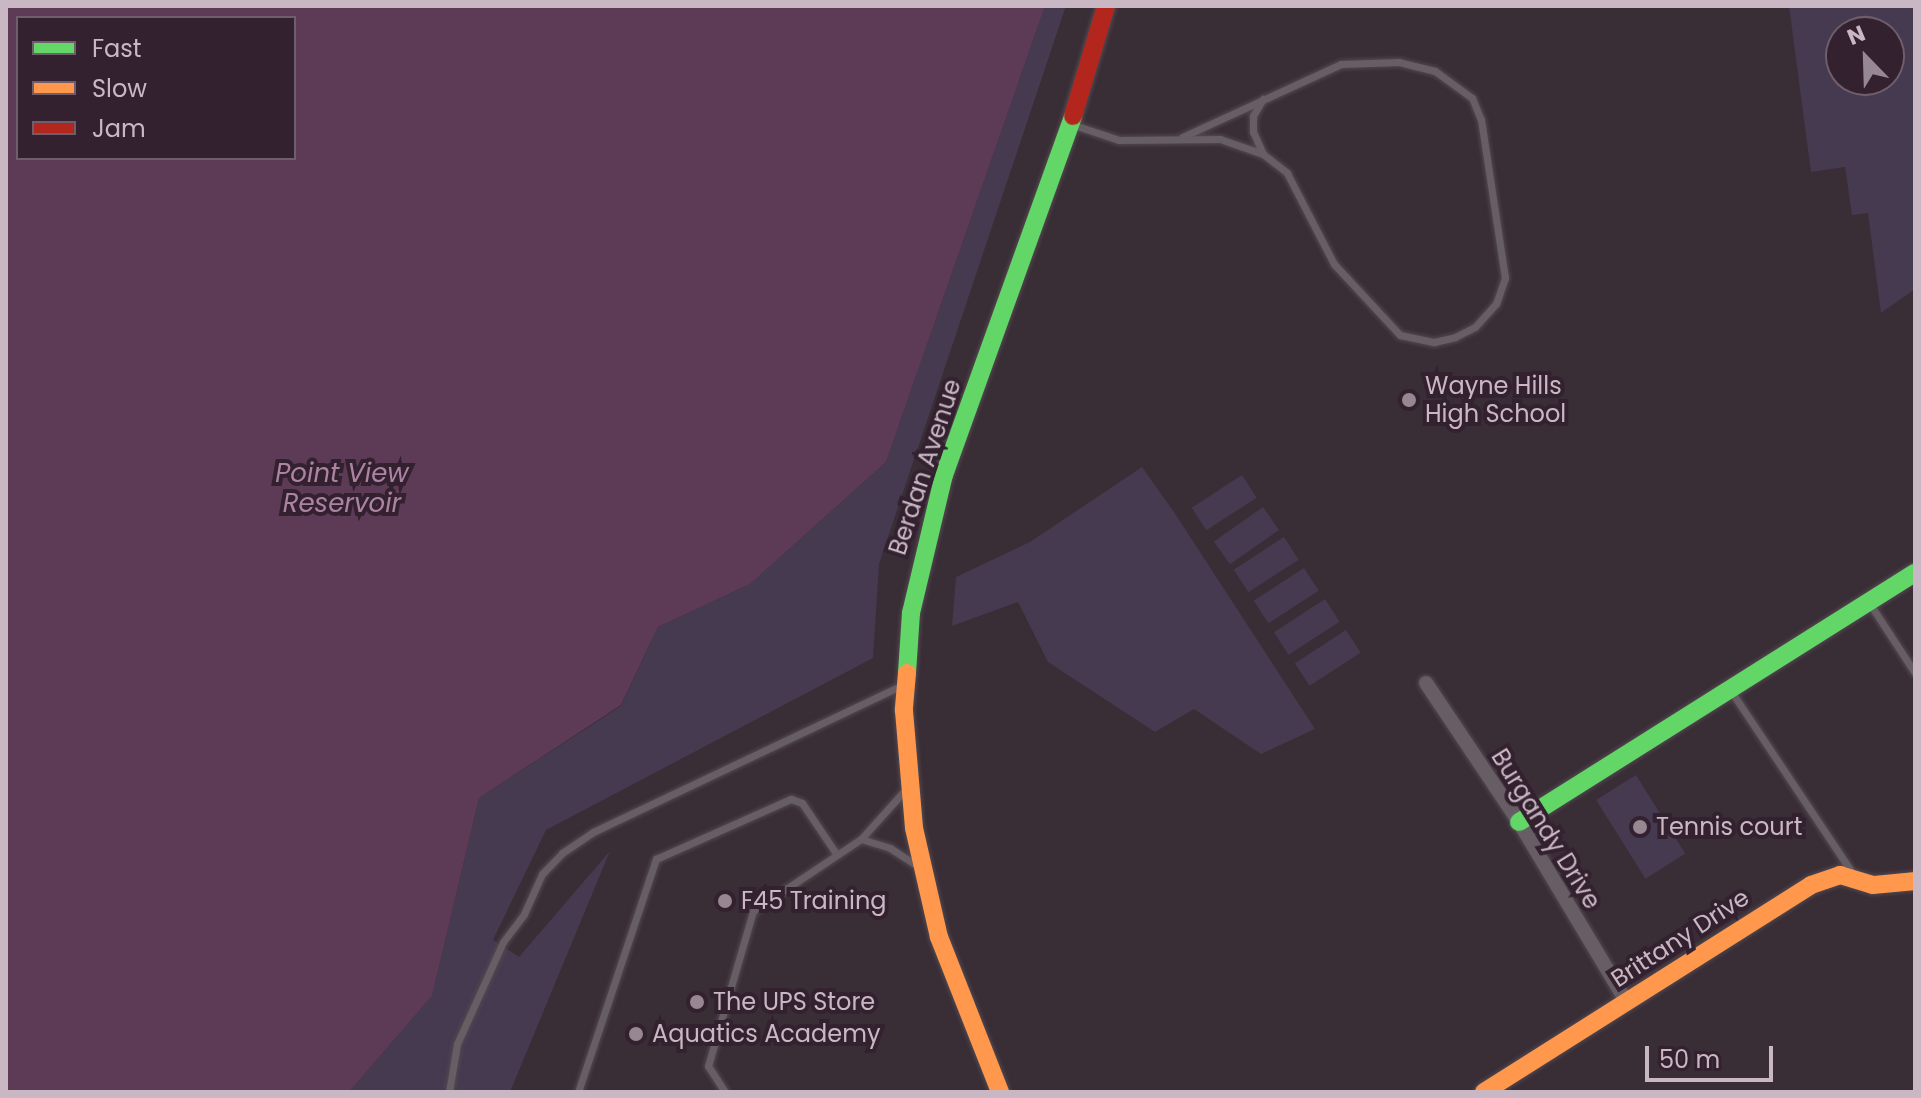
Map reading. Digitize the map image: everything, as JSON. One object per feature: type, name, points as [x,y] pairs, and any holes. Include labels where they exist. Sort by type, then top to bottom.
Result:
[{"type":"main road","name":"Berdan Avenue","points":[[1000,1092],[939,937],[921,869],[908,787],[906,683],[911,613],[930,519],[1071,124],[1106,6]]},
{"type":"main road","points":[[1519,822],[1915,573]]},
{"type":"main road","name":"Brittany Drive","points":[[1484,1092],[1811,885],[1840,875],[1873,885],[1915,881]]},
{"type":"street","name":"Burgandy Drive","points":[[1426,683],[1519,822],[1626,1001]]},
{"type":"lane","points":[[1071,124],[1119,140],[1220,139],[1263,154],[1287,173],[1334,264],[1400,335],[1434,342],[1455,337],[1475,327],[1496,304],[1505,278],[1481,120],[1472,98],[1457,83],[1435,71],[1368,61],[1341,64],[1182,137]]},
{"type":"lane","points":[[1263,154],[1253,132],[1253,116],[1264,97]]},
{"type":"lane","points":[[1869,602],[1915,673]]},
{"type":"lane","points":[[449,1092],[457,1044],[491,967],[542,874],[562,853],[593,832],[906,683]]},
{"type":"lane","points":[[1730,689],[1857,880]]},
{"type":"lane","points":[[725,1092],[708,1066],[753,911],[835,852],[861,839],[908,787]]},
{"type":"lane","points":[[578,1092],[656,859],[791,799],[802,803],[835,852]]},
{"type":"lane","points":[[861,839],[890,848],[921,869]]},
{"type":"shaded area","points":[[1045,6],[1066,6],[879,564],[873,658],[546,830],[493,940],[519,957],[610,851],[510,1092],[349,1092],[432,996],[479,798],[621,706],[658,627],[750,584],[886,462]]},
{"type":"shaded area","points":[[1789,6],[1915,6],[1915,289],[1881,313],[1868,213],[1852,215],[1845,167],[1811,172]]},
{"type":"shaded area","points":[[1142,467],[1315,729],[1261,754],[1194,709],[1155,732],[1048,662],[1018,602],[952,626],[956,577],[1030,542]]},
{"type":"shaded area","points":[[1242,475],[1257,498],[1206,530],[1192,508]]},
{"type":"shaded area","points":[[1263,507],[1279,530],[1230,564],[1214,541]]},
{"type":"shaded area","points":[[1284,537],[1299,560],[1248,592],[1234,570]]},
{"type":"shaded area","points":[[1304,568],[1319,591],[1268,623],[1254,601]]},
{"type":"shaded area","points":[[1325,599],[1340,622],[1289,655],[1274,632]]},
{"type":"shaded area","points":[[1346,630],[1361,653],[1310,686],[1295,663]]},
{"type":"shaded area","name":"Tennis court","points":[[1636,775],[1685,854],[1645,879],[1596,800]]},
{"type":"water","name":"Point View Reservoir","points":[[6,6],[1045,6],[886,462],[750,584],[658,627],[621,705],[479,798],[432,996],[349,1092],[6,1092]]},
{"type":"traffic: fast","points":[[907,673],[911,613],[944,475],[1073,116]]},
{"type":"traffic: fast","points":[[1519,822],[1915,573]]},
{"type":"traffic: slow","points":[[907,673],[904,711],[914,828],[939,937],[1000,1092]]},
{"type":"traffic: slow","points":[[1484,1092],[1811,885],[1840,875],[1873,885],[1915,881]]},
{"type":"traffic: jam","points":[[1073,116],[1106,6]]},
{"type":"place","name":"Wayne Hills High School","points":[[1409,400]]},
{"type":"place","name":"Tennis court","points":[[1640,827]]},
{"type":"place","name":"F45 Training","points":[[725,901]]},
{"type":"place","name":"The UPS Store","points":[[697,1002]]},
{"type":"place","name":"Aquatics Academy","points":[[636,1034]]}]
